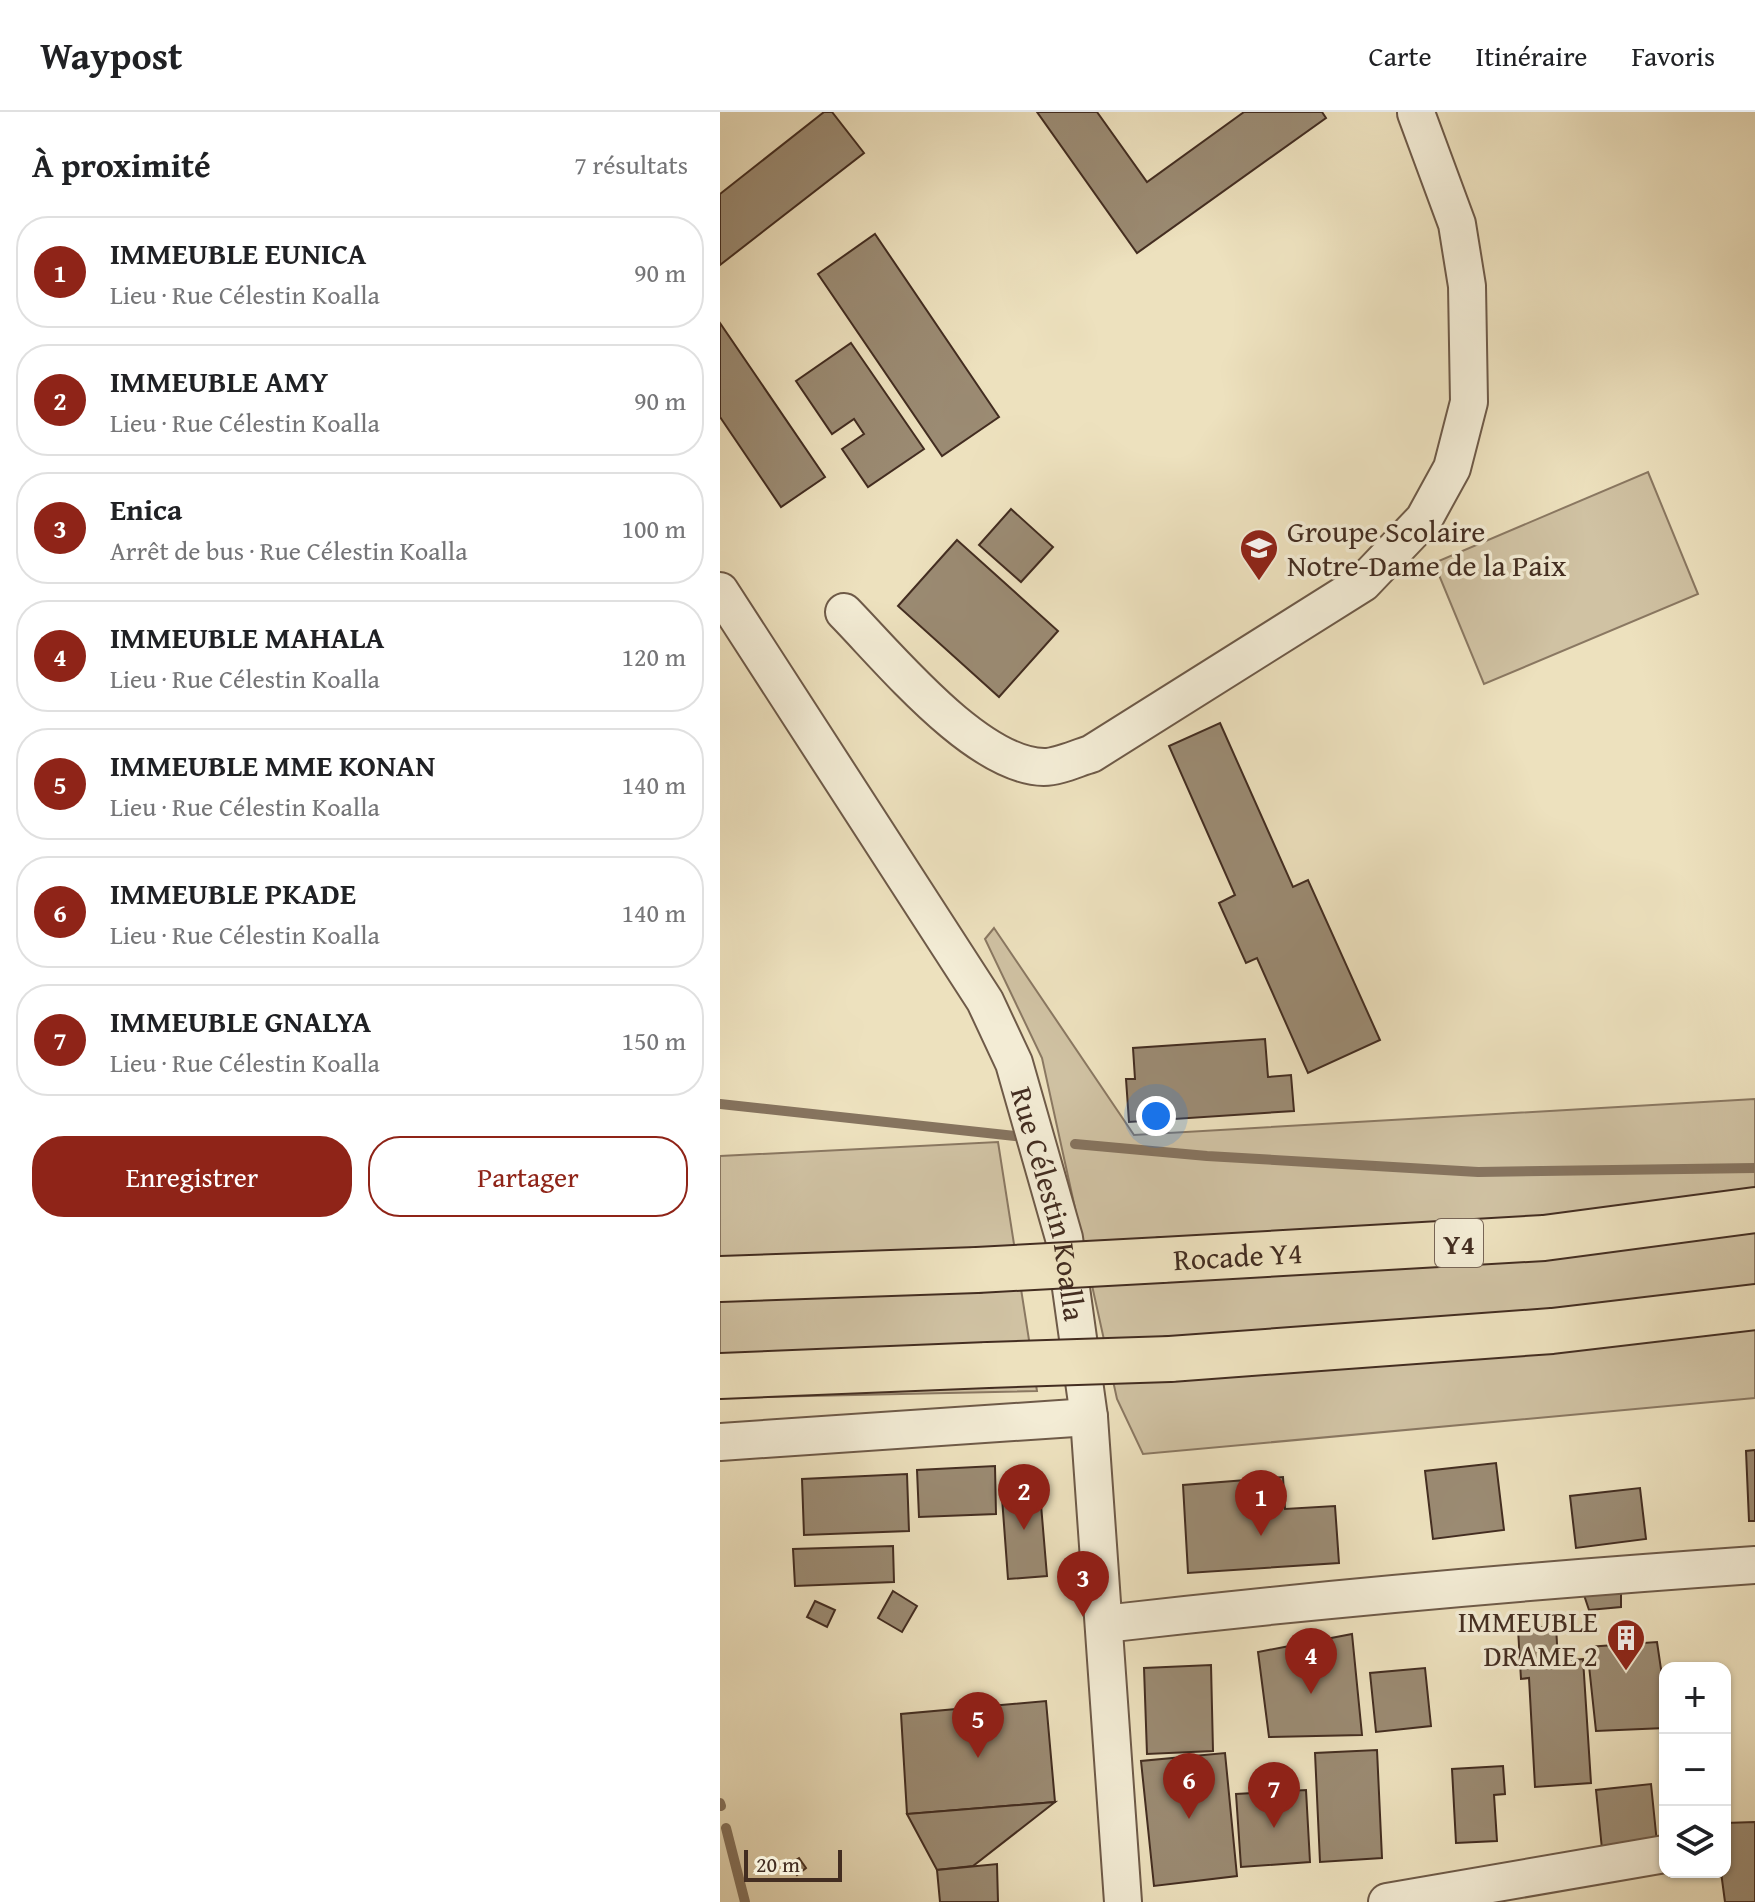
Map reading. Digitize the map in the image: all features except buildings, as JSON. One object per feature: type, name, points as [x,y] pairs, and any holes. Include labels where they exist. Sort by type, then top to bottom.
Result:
[{"type":"highway","name":"Rocade Y4","points":[[720,1279],[977,1270],[1544,1238],[1755,1210]]},
{"type":"highway","points":[[720,1376],[1170,1359],[1552,1331],[1755,1307]]},
{"type":"street","points":[[844,612],[960,729],[999,756],[1044,767],[1091,754],[1363,583],[1424,519],[1452,468],[1469,402],[1467,286],[1457,224],[1416,113]]},
{"type":"street","name":"Rue Célestin Koalla","points":[[720,591],[985,1001],[1014,1063],[1064,1238],[1089,1417],[1123,1902]]},
{"type":"street","points":[[720,1442],[1089,1417]]},
{"type":"street","points":[[1104,1624],[1330,1599],[1755,1565]]},
{"type":"street","points":[[1387,1902],[1659,1855]]},
{"type":"shaded area","points":[[1648,472],[1698,594],[1484,684],[1434,563]]},
{"type":"shaded area","points":[[994,928],[1134,1135],[1755,1099],[1755,1398],[1143,1454],[1117,1399],[1042,1058],[985,939]]},
{"type":"shaded area","points":[[998,1142],[1037,1391],[720,1398],[720,1156]]},
{"type":"waterway","points":[[720,1104],[1015,1136]]},
{"type":"waterway","points":[[1075,1144],[1207,1156],[1478,1172],[1755,1168]]},
{"type":"waterway","points":[[726,1828],[745,1902]]},
{"type":"place","name":"Groupe Scolaire Notre-Dame de la Paix","points":[[1259,582]]},
{"type":"place","name":"IMMEUBLE AMY","points":[[1024,1530]]},
{"type":"place","name":"IMMEUBLE EUNICA","points":[[1261,1536]]},
{"type":"place","name":"Enica","points":[[1083,1617]]},
{"type":"place","name":"IMMEUBLE DRAME 2","points":[[1626,1672]]},
{"type":"place","name":"IMMEUBLE MAHALA","points":[[1311,1694]]},
{"type":"place","name":"IMMEUBLE MME KONAN","points":[[978,1758]]},
{"type":"place","name":"IMMEUBLE PKADE","points":[[1189,1819]]},
{"type":"place","name":"IMMEUBLE GNALYA","points":[[1274,1828]]}]
